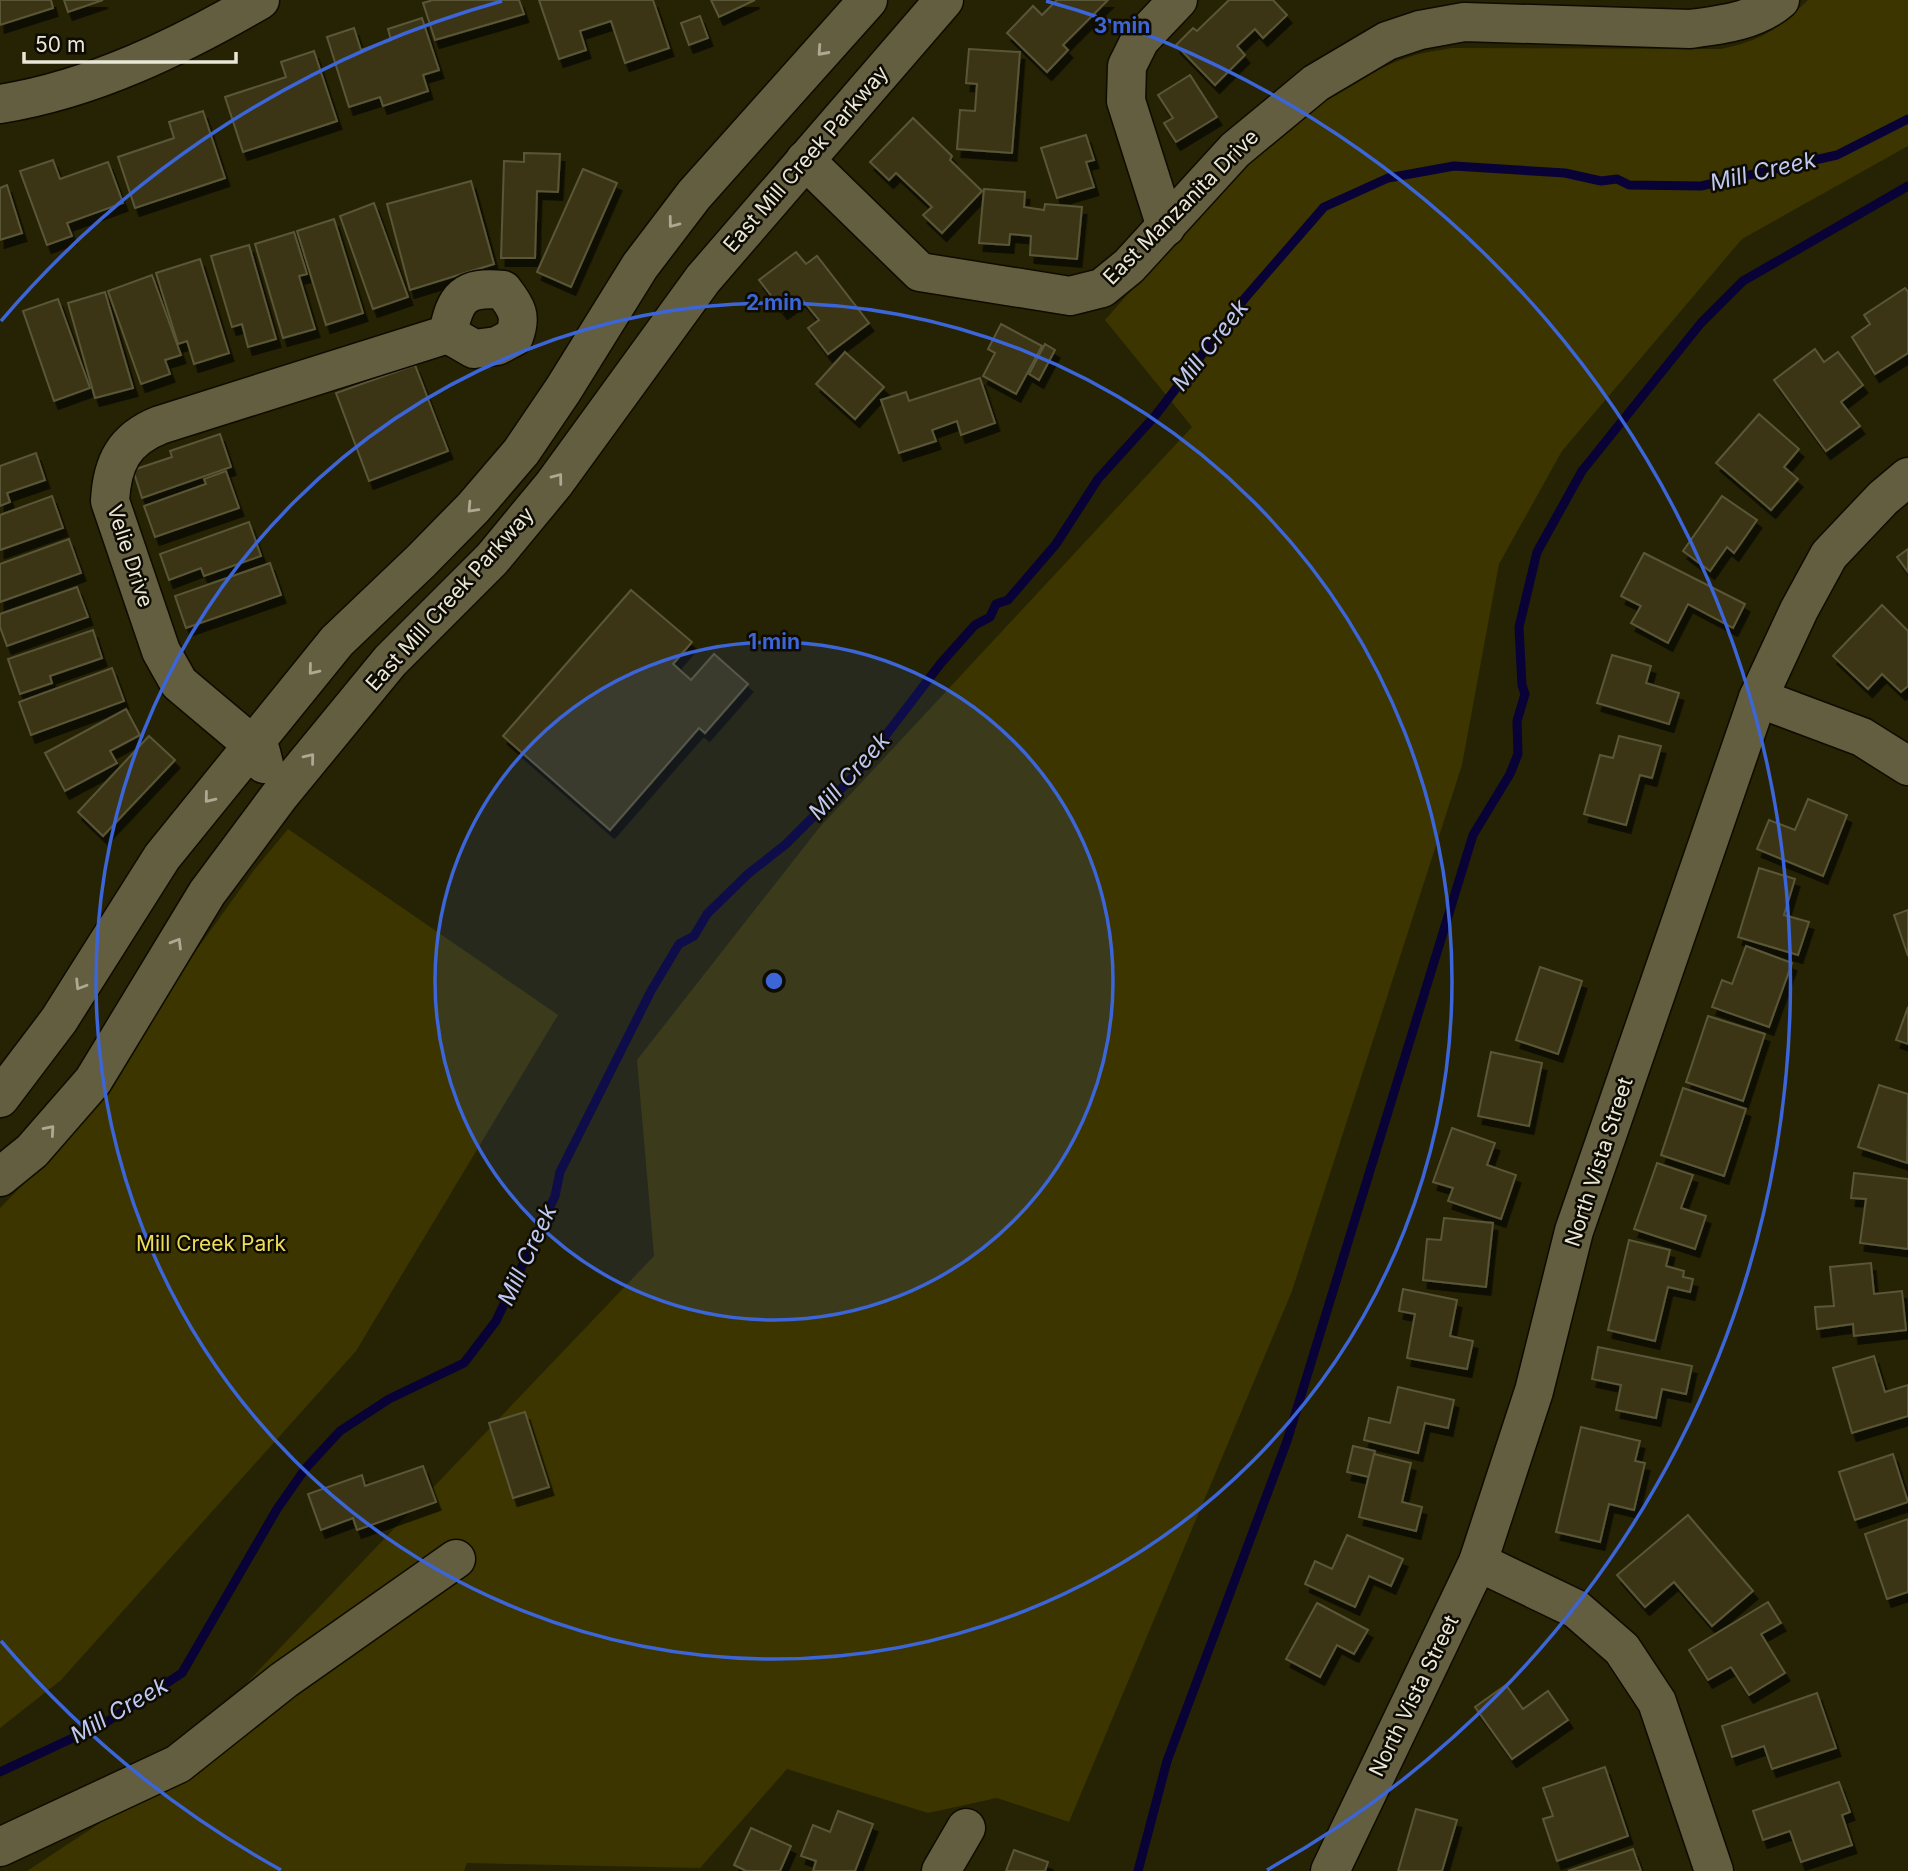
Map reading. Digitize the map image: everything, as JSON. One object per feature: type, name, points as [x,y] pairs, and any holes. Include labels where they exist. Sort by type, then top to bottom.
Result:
[{"type":"street","points":[[0,104],[25,100],[123,70],[204,33],[260,0]]},
{"type":"street","name":"East Mill Creek Parkway","points":[[0,1098],[59,1020],[162,857],[337,641],[473,508],[521,452],[640,266],[694,195],[868,0]]},
{"type":"street","name":"East Mill Creek Parkway","points":[[0,1177],[32,1151],[93,1081],[201,904],[279,795],[390,661],[492,559],[554,484],[703,279],[944,0]]},
{"type":"street","points":[[1166,226],[1126,101],[1127,66],[1140,40],[1178,0]]},
{"type":"street","name":"East Manzanita Drive","points":[[805,160],[920,272],[1070,296],[1102,288],[1129,266],[1235,150],[1316,83],[1387,41],[1420,30],[1464,22],[1690,29],[1726,24],[1758,14],[1780,0]]},
{"type":"street","name":"Velie Drive","points":[[253,746],[179,684],[161,651],[110,501],[111,478],[124,450],[142,432],[160,425],[448,334]]},
{"type":"street","name":"North Vista Street","points":[[1330,1871],[1478,1562],[1534,1391],[1574,1231],[1758,698],[1799,610],[1829,555],[1883,498],[1908,477]]},
{"type":"street","points":[[1758,698],[1862,737],[1908,766]]},
{"type":"street","points":[[221,874],[264,762],[261,752],[253,746]]},
{"type":"street","points":[[0,1847],[178,1763],[284,1680],[456,1559]]},
{"type":"street","points":[[1478,1562],[1576,1609],[1622,1649],[1657,1702],[1714,1871]]},
{"type":"street","points":[[942,1871],[966,1828]]},
{"type":"green space","points":[[1808,0],[1908,0],[1908,146],[1742,239],[1562,451],[1499,564],[1462,765],[1292,1291],[1069,1822],[997,1798],[928,1813],[787,1769],[700,1868],[467,1863],[464,1871],[27,1871],[135,1800],[654,1256],[637,1060],[819,828],[1192,427],[1105,320],[1206,206],[1279,134],[1319,103],[1363,77],[1409,57],[1451,48],[1721,49],[1748,42],[1769,32]]},
{"type":"green space","name":"Mill Creek Park","points":[[288,829],[558,1015],[356,1351],[61,1680],[0,1728],[0,1208],[62,1144],[187,963],[254,870]]},
{"type":"building","points":[[0,0],[51,0],[53,8],[0,25]]},
{"type":"building","points":[[64,0],[103,0],[68,12]]},
{"type":"building","points":[[433,0],[519,0],[524,14],[435,40],[423,3]]},
{"type":"building","points":[[539,0],[653,0],[669,48],[625,63],[611,21],[580,31],[586,50],[559,59]]},
{"type":"building","points":[[711,0],[755,0],[719,17]]},
{"type":"building","points":[[1057,0],[1108,0],[1063,45],[1068,50],[1047,72],[1007,33],[1033,6],[1042,15]]},
{"type":"building","points":[[1229,0],[1273,0],[1287,15],[1263,38],[1255,29],[1237,46],[1245,55],[1215,85],[1176,45],[1193,28],[1197,31]]},
{"type":"building","points":[[700,16],[708,38],[689,45],[681,23]]},
{"type":"building","points":[[422,18],[439,70],[423,75],[428,91],[383,106],[380,97],[349,107],[327,37],[354,28],[361,50],[391,40],[388,29]]},
{"type":"building","points":[[969,49],[1020,52],[1012,153],[957,149],[960,110],[975,111],[977,84],[966,83]]},
{"type":"building","points":[[314,51],[337,121],[243,152],[225,97],[286,77],[281,62]]},
{"type":"building","points":[[1190,75],[1217,117],[1176,142],[1164,123],[1173,118],[1158,95]]},
{"type":"building","points":[[203,111],[225,178],[135,208],[118,157],[174,138],[169,122]]},
{"type":"building","points":[[913,118],[952,156],[950,160],[982,191],[942,233],[923,215],[932,207],[896,173],[889,180],[870,162]]},
{"type":"building","points":[[1086,135],[1094,160],[1086,162],[1094,187],[1057,198],[1041,148]]},
{"type":"building","points":[[524,153],[560,154],[558,192],[537,191],[535,258],[501,258],[504,161],[524,162]]},
{"type":"building","points":[[53,160],[60,179],[108,162],[123,203],[67,223],[72,236],[47,245],[20,171]]},
{"type":"building","points":[[583,169],[617,183],[571,287],[537,272]]},
{"type":"building","points":[[471,181],[494,264],[410,290],[387,204]]},
{"type":"building","points":[[7,185],[22,233],[0,240],[0,188]]},
{"type":"building","points":[[984,189],[1025,192],[1024,207],[1044,210],[1045,204],[1082,207],[1077,259],[1030,255],[1031,236],[1010,234],[1009,245],[979,243]]},
{"type":"building","points":[[374,203],[408,297],[373,309],[340,216]]},
{"type":"building","points":[[334,219],[363,313],[326,325],[297,231]]},
{"type":"building","points":[[294,232],[307,274],[299,276],[315,329],[283,338],[255,244]]},
{"type":"building","points":[[249,245],[276,339],[248,347],[242,324],[232,327],[211,256]]},
{"type":"building","points":[[796,252],[806,264],[817,256],[869,323],[828,354],[808,328],[819,320],[801,298],[783,311],[759,280]]},
{"type":"building","points":[[200,259],[229,353],[194,364],[187,341],[178,344],[156,273]]},
{"type":"building","points":[[152,275],[181,355],[165,360],[170,374],[141,384],[108,291]]},
{"type":"building","points":[[1905,288],[1908,292],[1908,353],[1875,374],[1852,337],[1870,324],[1864,315]]},
{"type":"building","points":[[105,292],[133,388],[95,398],[68,303]]},
{"type":"building","points":[[58,299],[90,388],[54,401],[23,311]]},
{"type":"building","points":[[1001,324],[1042,346],[1016,394],[983,376],[995,353],[988,349]]},
{"type":"building","points":[[1045,344],[1055,350],[1039,380],[1029,374]]},
{"type":"building","points":[[1815,349],[1824,362],[1838,352],[1863,385],[1841,402],[1860,426],[1826,451],[1774,380]]},
{"type":"building","points":[[845,352],[884,387],[855,419],[816,384]]},
{"type":"building","points":[[415,365],[448,451],[369,481],[336,393]]},
{"type":"building","points":[[980,378],[995,423],[961,435],[957,421],[932,430],[936,441],[899,453],[881,400],[906,392],[909,401]]},
{"type":"building","points":[[1759,414],[1799,449],[1784,467],[1798,479],[1771,510],[1716,463]]},
{"type":"building","points":[[220,434],[231,467],[142,498],[133,470],[172,457],[170,451]]},
{"type":"building","points":[[36,453],[45,480],[7,493],[10,502],[0,506],[0,466]]},
{"type":"building","points":[[226,471],[239,508],[155,537],[144,506],[206,484],[204,479]]},
{"type":"building","points":[[52,496],[63,528],[0,550],[0,515]]},
{"type":"building","points":[[1722,496],[1757,520],[1734,553],[1727,547],[1710,571],[1683,551]]},
{"type":"building","points":[[249,522],[261,556],[204,576],[201,568],[169,580],[160,554]]},
{"type":"building","points":[[69,539],[81,573],[0,602],[0,564]]},
{"type":"building","points":[[1908,549],[1908,572],[1897,557]]},
{"type":"building","points":[[1644,553],[1745,604],[1733,628],[1688,604],[1668,643],[1631,623],[1641,606],[1621,596]]},
{"type":"building","points":[[270,563],[281,595],[186,628],[175,596]]},
{"type":"building","points":[[77,587],[88,617],[7,646],[0,627],[0,614]]},
{"type":"building","points":[[631,590],[692,642],[673,664],[691,680],[714,654],[748,684],[705,733],[699,728],[610,830],[503,736]]},
{"type":"building","points":[[1882,605],[1908,631],[1908,686],[1901,692],[1882,674],[1868,689],[1833,656]]},
{"type":"building","points":[[93,630],[102,658],[50,676],[52,683],[20,694],[8,659]]},
{"type":"building","points":[[1612,655],[1651,666],[1646,683],[1679,693],[1669,724],[1597,703]]},
{"type":"building","points":[[112,668],[124,701],[31,735],[19,702]]},
{"type":"building","points":[[126,709],[140,735],[110,751],[117,763],[65,791],[45,753]]},
{"type":"building","points":[[149,736],[175,760],[103,836],[78,812]]},
{"type":"building","points":[[1619,736],[1661,746],[1652,778],[1640,775],[1626,825],[1584,814],[1600,755],[1613,758]]},
{"type":"building","points":[[1808,799],[1847,815],[1823,876],[1757,849],[1769,820],[1795,830]]},
{"type":"building","points":[[1759,868],[1795,879],[1784,915],[1809,922],[1798,955],[1738,937]]},
{"type":"building","points":[[1908,910],[1908,956],[1894,915]]},
{"type":"building","points":[[1746,946],[1792,963],[1769,1027],[1712,1007],[1722,980],[1732,984]]},
{"type":"building","points":[[1540,967],[1582,981],[1558,1054],[1516,1040]]},
{"type":"building","points":[[1908,1007],[1908,1044],[1896,1040]]},
{"type":"building","points":[[1708,1016],[1765,1034],[1743,1101],[1686,1082]]},
{"type":"building","points":[[1491,1052],[1542,1063],[1529,1126],[1478,1116]]},
{"type":"building","points":[[1879,1085],[1908,1094],[1907,1163],[1858,1147]]},
{"type":"building","points":[[1683,1088],[1746,1109],[1724,1176],[1661,1155]]},
{"type":"building","points":[[1452,1128],[1495,1143],[1487,1165],[1516,1175],[1501,1219],[1448,1201],[1453,1188],[1433,1182]]},
{"type":"building","points":[[1657,1163],[1693,1175],[1681,1208],[1706,1216],[1695,1249],[1634,1229]]},
{"type":"building","points":[[1854,1173],[1908,1179],[1908,1249],[1860,1243],[1866,1199],[1851,1198]]},
{"type":"building","points":[[1444,1218],[1493,1223],[1486,1287],[1423,1280],[1427,1239],[1441,1240]]},
{"type":"building","points":[[1629,1240],[1670,1250],[1666,1266],[1684,1271],[1683,1277],[1693,1279],[1690,1292],[1668,1287],[1655,1341],[1608,1330]]},
{"type":"building","points":[[1871,1263],[1874,1294],[1902,1291],[1906,1330],[1854,1336],[1853,1324],[1817,1329],[1815,1307],[1834,1306],[1830,1267]]},
{"type":"building","points":[[1403,1289],[1457,1300],[1450,1336],[1473,1341],[1467,1369],[1407,1358],[1415,1314],[1399,1311]]},
{"type":"building","points":[[1598,1347],[1692,1366],[1686,1394],[1662,1389],[1656,1418],[1616,1410],[1621,1385],[1592,1379]]},
{"type":"building","points":[[1874,1356],[1885,1392],[1908,1385],[1908,1416],[1852,1433],[1833,1368]]},
{"type":"building","points":[[1398,1387],[1454,1400],[1448,1428],[1425,1423],[1418,1453],[1364,1440],[1369,1418],[1390,1423]]},
{"type":"building","points":[[525,1412],[549,1487],[513,1498],[489,1423]]},
{"type":"building","points":[[1581,1427],[1640,1441],[1635,1461],[1645,1463],[1634,1510],[1609,1504],[1600,1542],[1556,1532]]},
{"type":"building","points":[[1353,1446],[1375,1451],[1369,1477],[1347,1472]]},
{"type":"building","points":[[1374,1454],[1411,1463],[1402,1502],[1422,1507],[1416,1531],[1359,1517]]},
{"type":"building","points":[[1893,1454],[1908,1502],[1855,1520],[1839,1472]]},
{"type":"building","points":[[423,1466],[436,1502],[357,1530],[353,1518],[321,1530],[308,1494],[362,1475],[365,1486]]},
{"type":"building","points":[[1688,1515],[1753,1591],[1712,1626],[1674,1582],[1645,1607],[1617,1575]]},
{"type":"building","points":[[1908,1519],[1908,1592],[1887,1599],[1865,1534]]},
{"type":"building","points":[[1347,1535],[1403,1559],[1391,1586],[1369,1576],[1355,1607],[1305,1584],[1315,1561],[1332,1569]]},
{"type":"building","points":[[1768,1602],[1781,1623],[1761,1634],[1785,1673],[1749,1695],[1731,1667],[1708,1680],[1689,1650]]},
{"type":"building","points":[[1317,1603],[1368,1630],[1354,1654],[1337,1645],[1320,1677],[1286,1659]]},
{"type":"building","points":[[1506,1685],[1523,1709],[1548,1691],[1568,1720],[1512,1759],[1475,1707]]},
{"type":"building","points":[[1817,1693],[1836,1748],[1772,1769],[1764,1746],[1732,1757],[1722,1726]]},
{"type":"building","points":[[1605,1767],[1628,1836],[1557,1861],[1543,1819],[1553,1816],[1543,1788]]},
{"type":"building","points":[[1839,1782],[1850,1812],[1842,1815],[1852,1845],[1801,1862],[1790,1831],[1763,1840],[1753,1811]]},
{"type":"building","points":[[1416,1809],[1457,1820],[1442,1871],[1398,1871]]},
{"type":"building","points":[[838,1811],[873,1824],[855,1871],[813,1871],[816,1861],[801,1856],[813,1825],[830,1832]]},
{"type":"building","points":[[751,1828],[791,1846],[780,1871],[746,1871],[734,1865]]},
{"type":"building","points":[[1633,1849],[1641,1871],[1568,1871]]},
{"type":"building","points":[[1014,1850],[1048,1862],[1045,1871],[1006,1871]]},
{"type":"waterway","name":"Mill Creek","points":[[0,1772],[105,1723],[182,1673],[277,1509],[305,1469],[340,1431],[389,1399],[464,1363],[496,1321],[555,1196],[560,1172],[651,991],[679,944],[694,936],[707,914],[748,874],[786,844],[857,773],[941,663],[975,625],[990,617],[996,604],[1008,600],[1056,544],[1098,479],[1155,416],[1245,298],[1324,207],[1388,178],[1454,166],[1565,173],[1601,181],[1617,179],[1629,185],[1701,186],[1837,155],[1908,119]]},
{"type":"waterway","points":[[1138,1871],[1167,1761],[1287,1441],[1473,835],[1510,774],[1518,754],[1517,721],[1525,694],[1522,685],[1519,627],[1537,552],[1582,471],[1701,323],[1743,281],[1908,186]]}]
